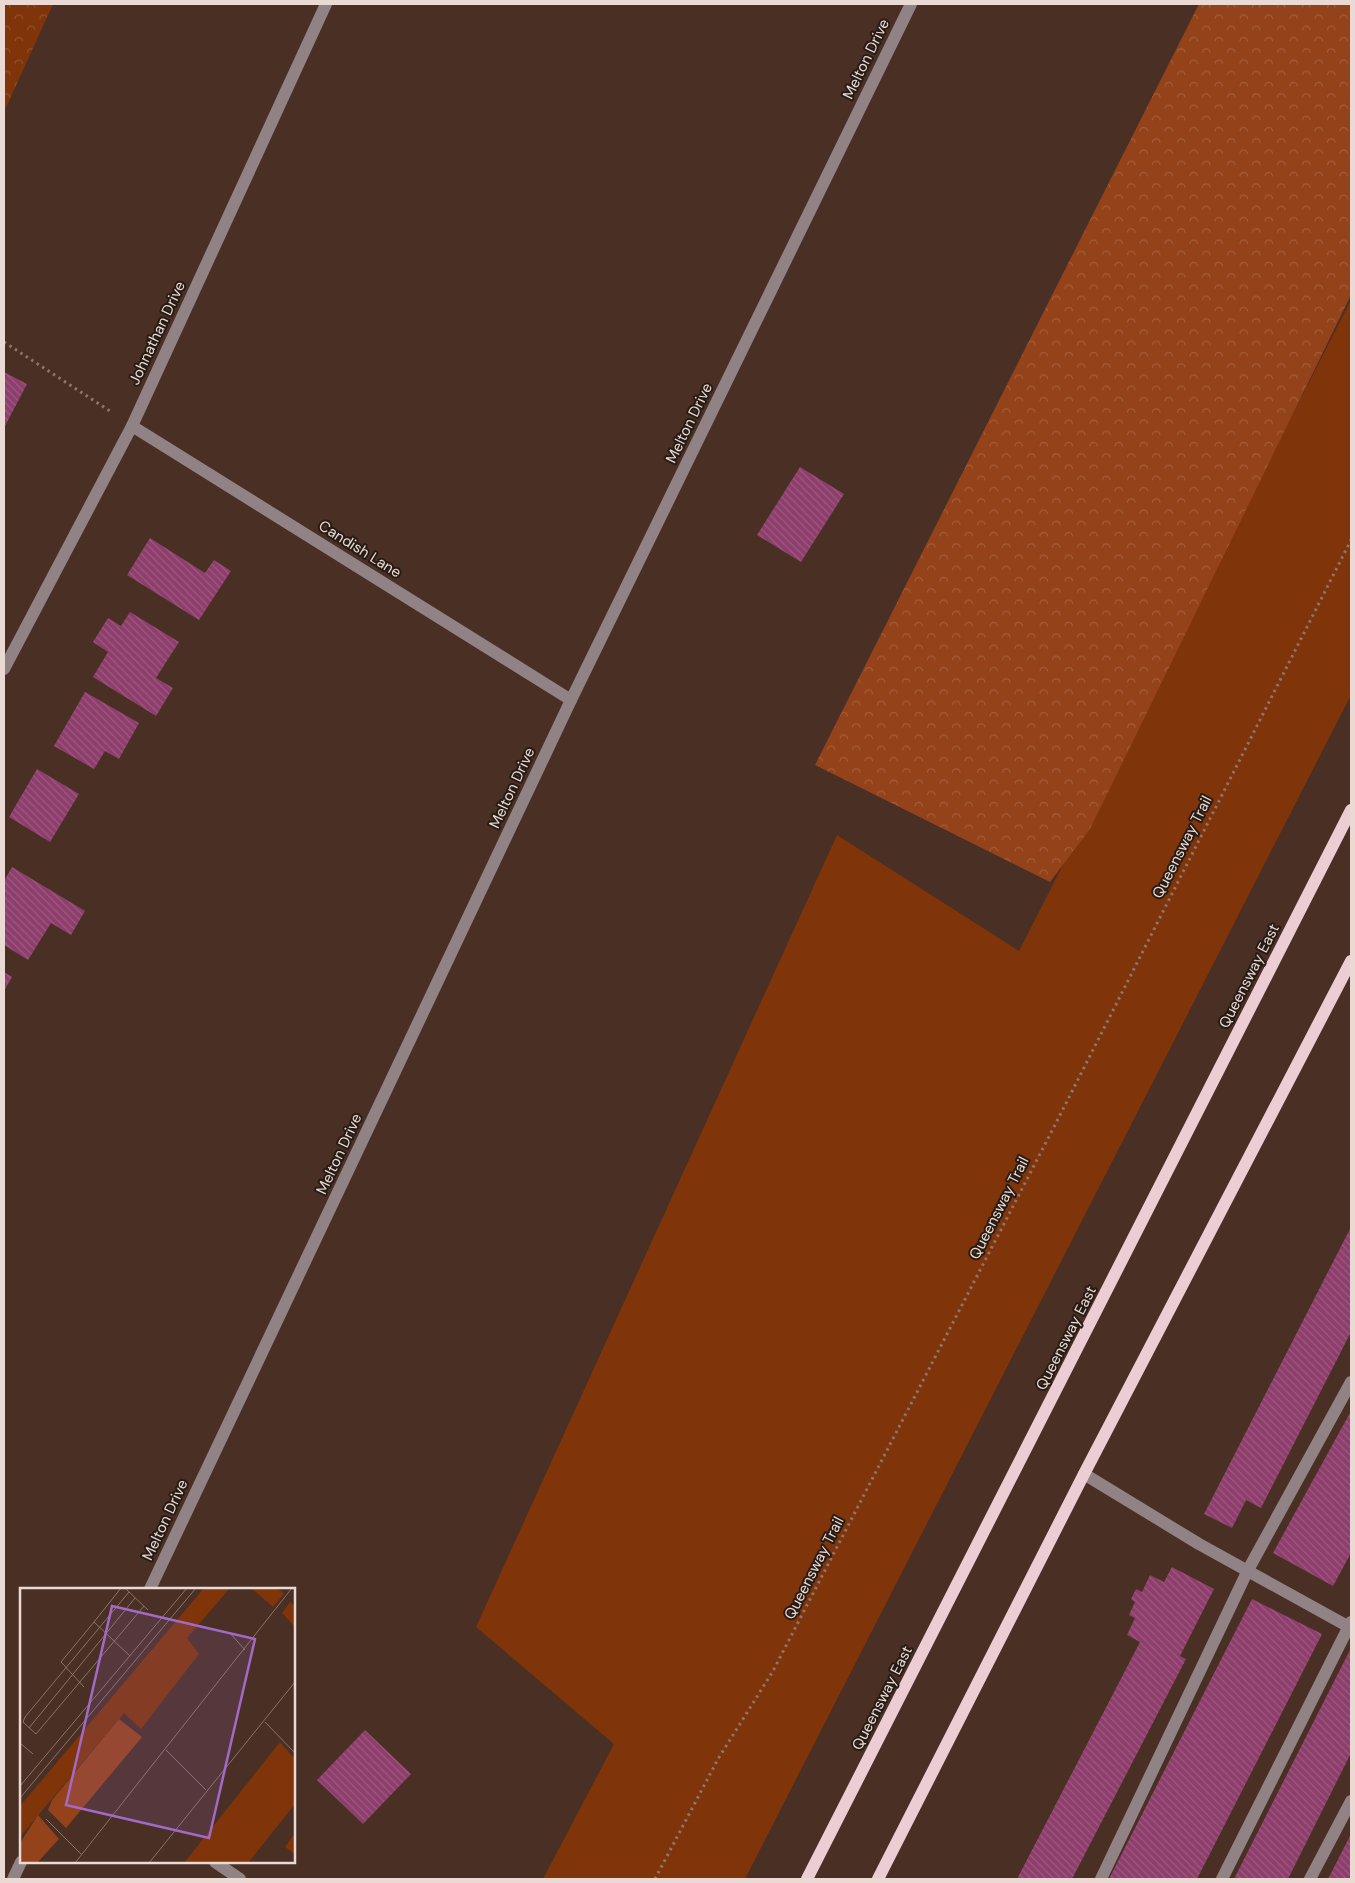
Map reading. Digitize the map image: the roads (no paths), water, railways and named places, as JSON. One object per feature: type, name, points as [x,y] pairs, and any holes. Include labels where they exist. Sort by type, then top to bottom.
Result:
[{"type":"main road","name":"Queensway East","points":[[807,1879],[1351,810]]},
{"type":"main road","points":[[878,1879],[1084,1474],[1351,961]]},
{"type":"street","name":"Johnathan Drive","points":[[4,669],[132,426],[326,4]]},
{"type":"street","name":"Melton Drive","points":[[150,1588],[571,700],[911,4]]},
{"type":"street","name":"Candish Lane","points":[[132,426],[571,700]]},
{"type":"street","points":[[1101,1879],[1248,1570],[1351,1382]]},
{"type":"street","points":[[1084,1474],[1199,1544],[1350,1626],[1222,1879]]},
{"type":"street","points":[[1310,1879],[1351,1801]]},
{"type":"street","points":[[14,1879],[21,1863]]},
{"type":"street","points":[[216,1863],[240,1879]]}]
